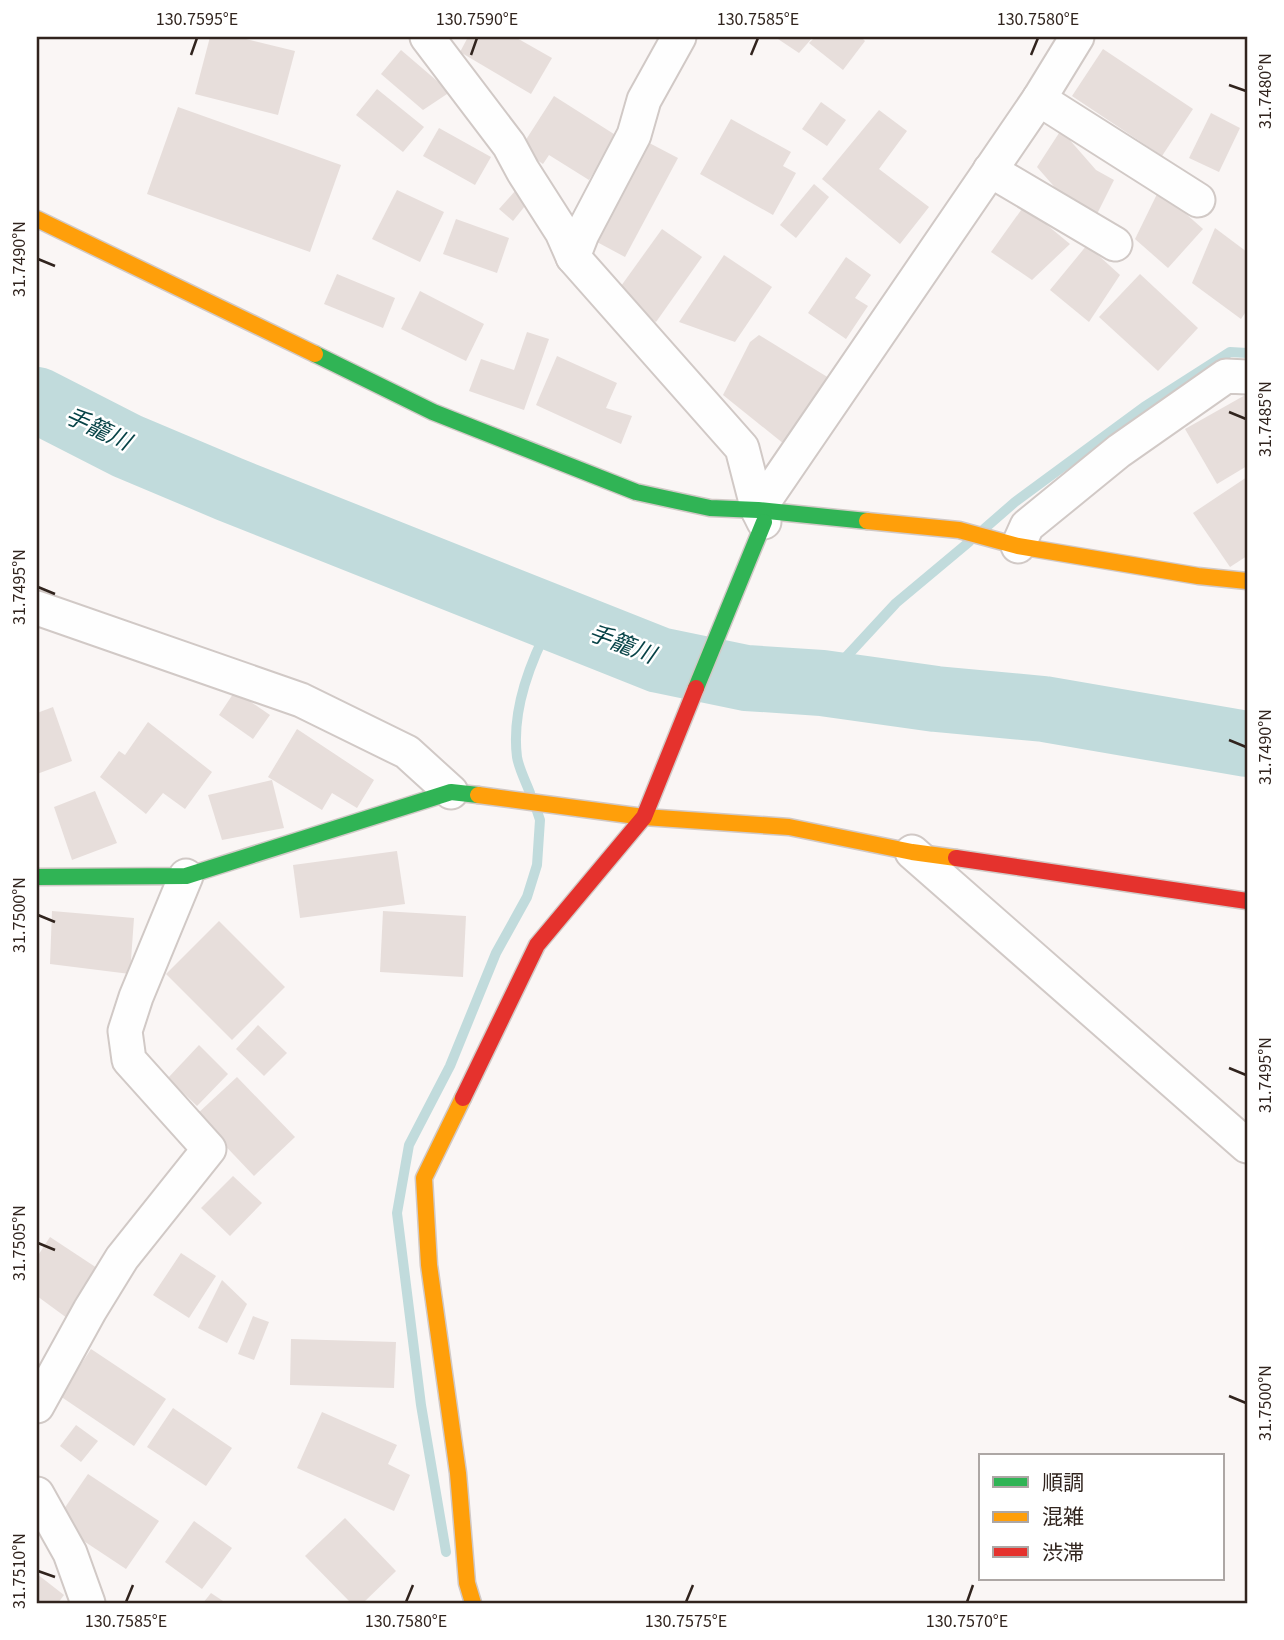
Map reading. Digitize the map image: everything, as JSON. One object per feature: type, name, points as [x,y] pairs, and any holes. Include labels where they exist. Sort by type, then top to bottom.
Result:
[{"type":"street","points":[[427,37],[509,145],[562,232],[573,257],[742,448],[761,516]]},
{"type":"street","points":[[573,257],[582,234],[634,135],[644,100],[679,37]]},
{"type":"street","points":[[473,1603],[467,1583],[458,1474],[429,1265],[424,1178],[537,945],[644,817],[761,516],[1039,99],[1077,37]]},
{"type":"street","points":[[1039,99],[1198,200]]},
{"type":"street","points":[[990,170],[1115,244]]},
{"type":"street","points":[[37,219],[433,412],[636,492],[761,516],[959,530],[1007,543],[1198,576],[1247,581]]},
{"type":"street","points":[[1007,543],[1119,451],[1227,376],[1247,377]]},
{"type":"street","points":[[37,608],[301,700],[407,752],[451,792]]},
{"type":"street","points":[[37,877],[186,876],[451,792],[644,817],[789,827],[912,852],[1247,901]]},
{"type":"street","points":[[912,852],[1247,1146]]},
{"type":"street","points":[[37,1406],[122,1258],[209,1149],[129,1060],[125,1031],[136,997],[186,876]]},
{"type":"street","points":[[37,1494],[70,1553],[88,1603]]},
{"type":"building","points":[[210,37],[238,37],[295,51],[278,115],[195,94]]},
{"type":"building","points":[[468,37],[515,37],[552,58],[531,94],[460,52]]},
{"type":"building","points":[[775,37],[813,37],[799,53]]},
{"type":"building","points":[[815,37],[861,37],[865,41],[843,70],[809,43]]},
{"type":"building","points":[[1103,49],[1193,109],[1162,156],[1072,96]]},
{"type":"building","points":[[401,50],[450,92],[423,110],[381,74]]},
{"type":"building","points":[[377,89],[424,127],[403,152],[356,115]]},
{"type":"building","points":[[554,96],[617,136],[589,180],[549,155],[543,164],[520,149]]},
{"type":"building","points":[[821,102],[846,120],[827,146],[802,129]]},
{"type":"building","points":[[178,107],[341,165],[310,252],[147,194]]},
{"type":"building","points":[[879,110],[907,131],[879,169],[929,207],[900,244],[822,179]]},
{"type":"building","points":[[1211,113],[1240,128],[1219,172],[1189,158]]},
{"type":"building","points":[[731,119],[791,152],[783,166],[796,173],[773,215],[700,174]]},
{"type":"building","points":[[439,128],[491,157],[475,185],[423,156]]},
{"type":"building","points":[[1061,130],[1096,170],[1114,180],[1095,218],[1072,207],[1037,167]]},
{"type":"building","points":[[634,135],[678,158],[625,257],[582,234]]},
{"type":"building","points":[[814,184],[829,197],[796,238],[780,225]]},
{"type":"building","points":[[397,190],[444,212],[420,262],[372,239]]},
{"type":"building","points":[[516,190],[529,201],[513,221],[499,209]]},
{"type":"building","points":[[1159,190],[1203,229],[1168,268],[1135,239]]},
{"type":"building","points":[[1024,206],[1070,244],[1032,280],[991,252]]},
{"type":"building","points":[[456,219],[509,238],[497,273],[443,254]]},
{"type":"building","points":[[1215,228],[1247,252],[1247,310],[1241,319],[1192,283]]},
{"type":"building","points":[[662,229],[702,257],[656,322],[616,293]]},
{"type":"building","points":[[1087,245],[1120,275],[1089,322],[1050,290]]},
{"type":"building","points":[[724,255],[772,287],[735,342],[679,322]]},
{"type":"building","points":[[846,257],[871,275],[855,298],[868,306],[846,339],[808,313]]},
{"type":"building","points":[[337,274],[395,298],[383,328],[324,304]]},
{"type":"building","points":[[1140,274],[1198,328],[1158,371],[1099,317]]},
{"type":"building","points":[[420,291],[484,324],[466,361],[401,329]]},
{"type":"building","points":[[527,332],[549,339],[524,410],[469,391],[481,359],[514,370]]},
{"type":"building","points":[[759,335],[829,378],[784,444],[723,395],[750,342]]},
{"type":"building","points":[[557,356],[617,383],[606,408],[632,416],[621,444],[536,405]]},
{"type":"building","points":[[1247,394],[1247,466],[1217,484],[1185,429]]},
{"type":"building","points":[[1247,477],[1247,556],[1230,567],[1193,513]]},
{"type":"building","points":[[235,691],[270,715],[253,739],[219,715]]},
{"type":"building","points":[[53,707],[72,761],[37,774],[37,713]]},
{"type":"building","points":[[148,722],[212,772],[185,809],[163,793],[146,814],[100,777],[119,751],[125,755]]},
{"type":"building","points":[[297,729],[374,780],[357,808],[332,793],[322,810],[268,777]]},
{"type":"building","points":[[272,780],[284,828],[222,840],[208,795]]},
{"type":"building","points":[[95,791],[117,843],[72,860],[54,807]]},
{"type":"building","points":[[397,851],[405,904],[300,918],[293,865]]},
{"type":"building","points":[[52,911],[134,918],[130,974],[50,964]]},
{"type":"building","points":[[383,911],[466,916],[463,977],[380,972]]},
{"type":"building","points":[[219,921],[285,987],[232,1040],[166,974]]},
{"type":"building","points":[[258,1025],[287,1053],[264,1076],[236,1049]]},
{"type":"building","points":[[199,1045],[228,1074],[197,1106],[168,1078]]},
{"type":"building","points":[[237,1077],[295,1137],[254,1176],[196,1115]]},
{"type":"building","points":[[233,1176],[262,1203],[230,1236],[201,1208]]},
{"type":"building","points":[[50,1237],[100,1270],[67,1318],[37,1296],[37,1257]]},
{"type":"building","points":[[181,1253],[216,1276],[189,1318],[153,1295]]},
{"type":"building","points":[[222,1280],[247,1304],[227,1343],[198,1328]]},
{"type":"building","points":[[253,1316],[269,1322],[254,1360],[238,1354]]},
{"type":"building","points":[[291,1339],[396,1342],[394,1388],[290,1385]]},
{"type":"building","points":[[91,1349],[166,1399],[134,1446],[60,1396]]},
{"type":"building","points":[[173,1408],[232,1448],[206,1486],[147,1447]]},
{"type":"building","points":[[322,1412],[397,1445],[388,1464],[410,1475],[394,1511],[297,1468]]},
{"type":"building","points":[[76,1425],[98,1441],[81,1462],[60,1446]]},
{"type":"building","points":[[88,1474],[159,1521],[126,1569],[55,1522]]},
{"type":"building","points":[[345,1518],[396,1571],[363,1603],[351,1603],[305,1556]]},
{"type":"building","points":[[194,1521],[232,1548],[202,1589],[165,1562]]},
{"type":"building","points":[[37,1574],[64,1595],[58,1603],[37,1603]]},
{"type":"building","points":[[211,1593],[226,1603],[203,1603]]},
{"type":"waterway","points":[[984,529],[1015,502],[1144,407],[1230,352],[1247,353]]},
{"type":"waterway","name":"手籠川","points":[[37,400],[127,446],[229,489],[659,660],[746,678],[822,683],[936,699],[1044,709],[1247,744]]},
{"type":"waterway","points":[[822,683],[896,603],[969,542]]},
{"type":"waterway","points":[[530,793],[517,757],[517,721],[524,685],[553,618]]},
{"type":"waterway","points":[[446,1552],[421,1405],[397,1213],[409,1145],[450,1066],[496,953],[527,897],[537,865],[540,820],[536,808]]},
{"type":"traffic: fast","points":[[315,354],[433,412],[636,492],[710,508],[867,521]]},
{"type":"traffic: fast","points":[[696,688],[764,522]]},
{"type":"traffic: fast","points":[[37,877],[186,876],[451,792],[478,795]]},
{"type":"traffic: slow","points":[[37,219],[315,354]]},
{"type":"traffic: slow","points":[[867,521],[959,530],[1018,546],[1198,576],[1247,581]]},
{"type":"traffic: slow","points":[[478,795],[644,817],[789,827],[912,852],[956,858]]},
{"type":"traffic: slow","points":[[463,1098],[424,1178],[429,1265],[458,1473],[467,1583],[473,1603]]},
{"type":"traffic: jam","points":[[463,1098],[537,945],[644,817],[696,688]]},
{"type":"traffic: jam","points":[[956,858],[1247,901]]}]
